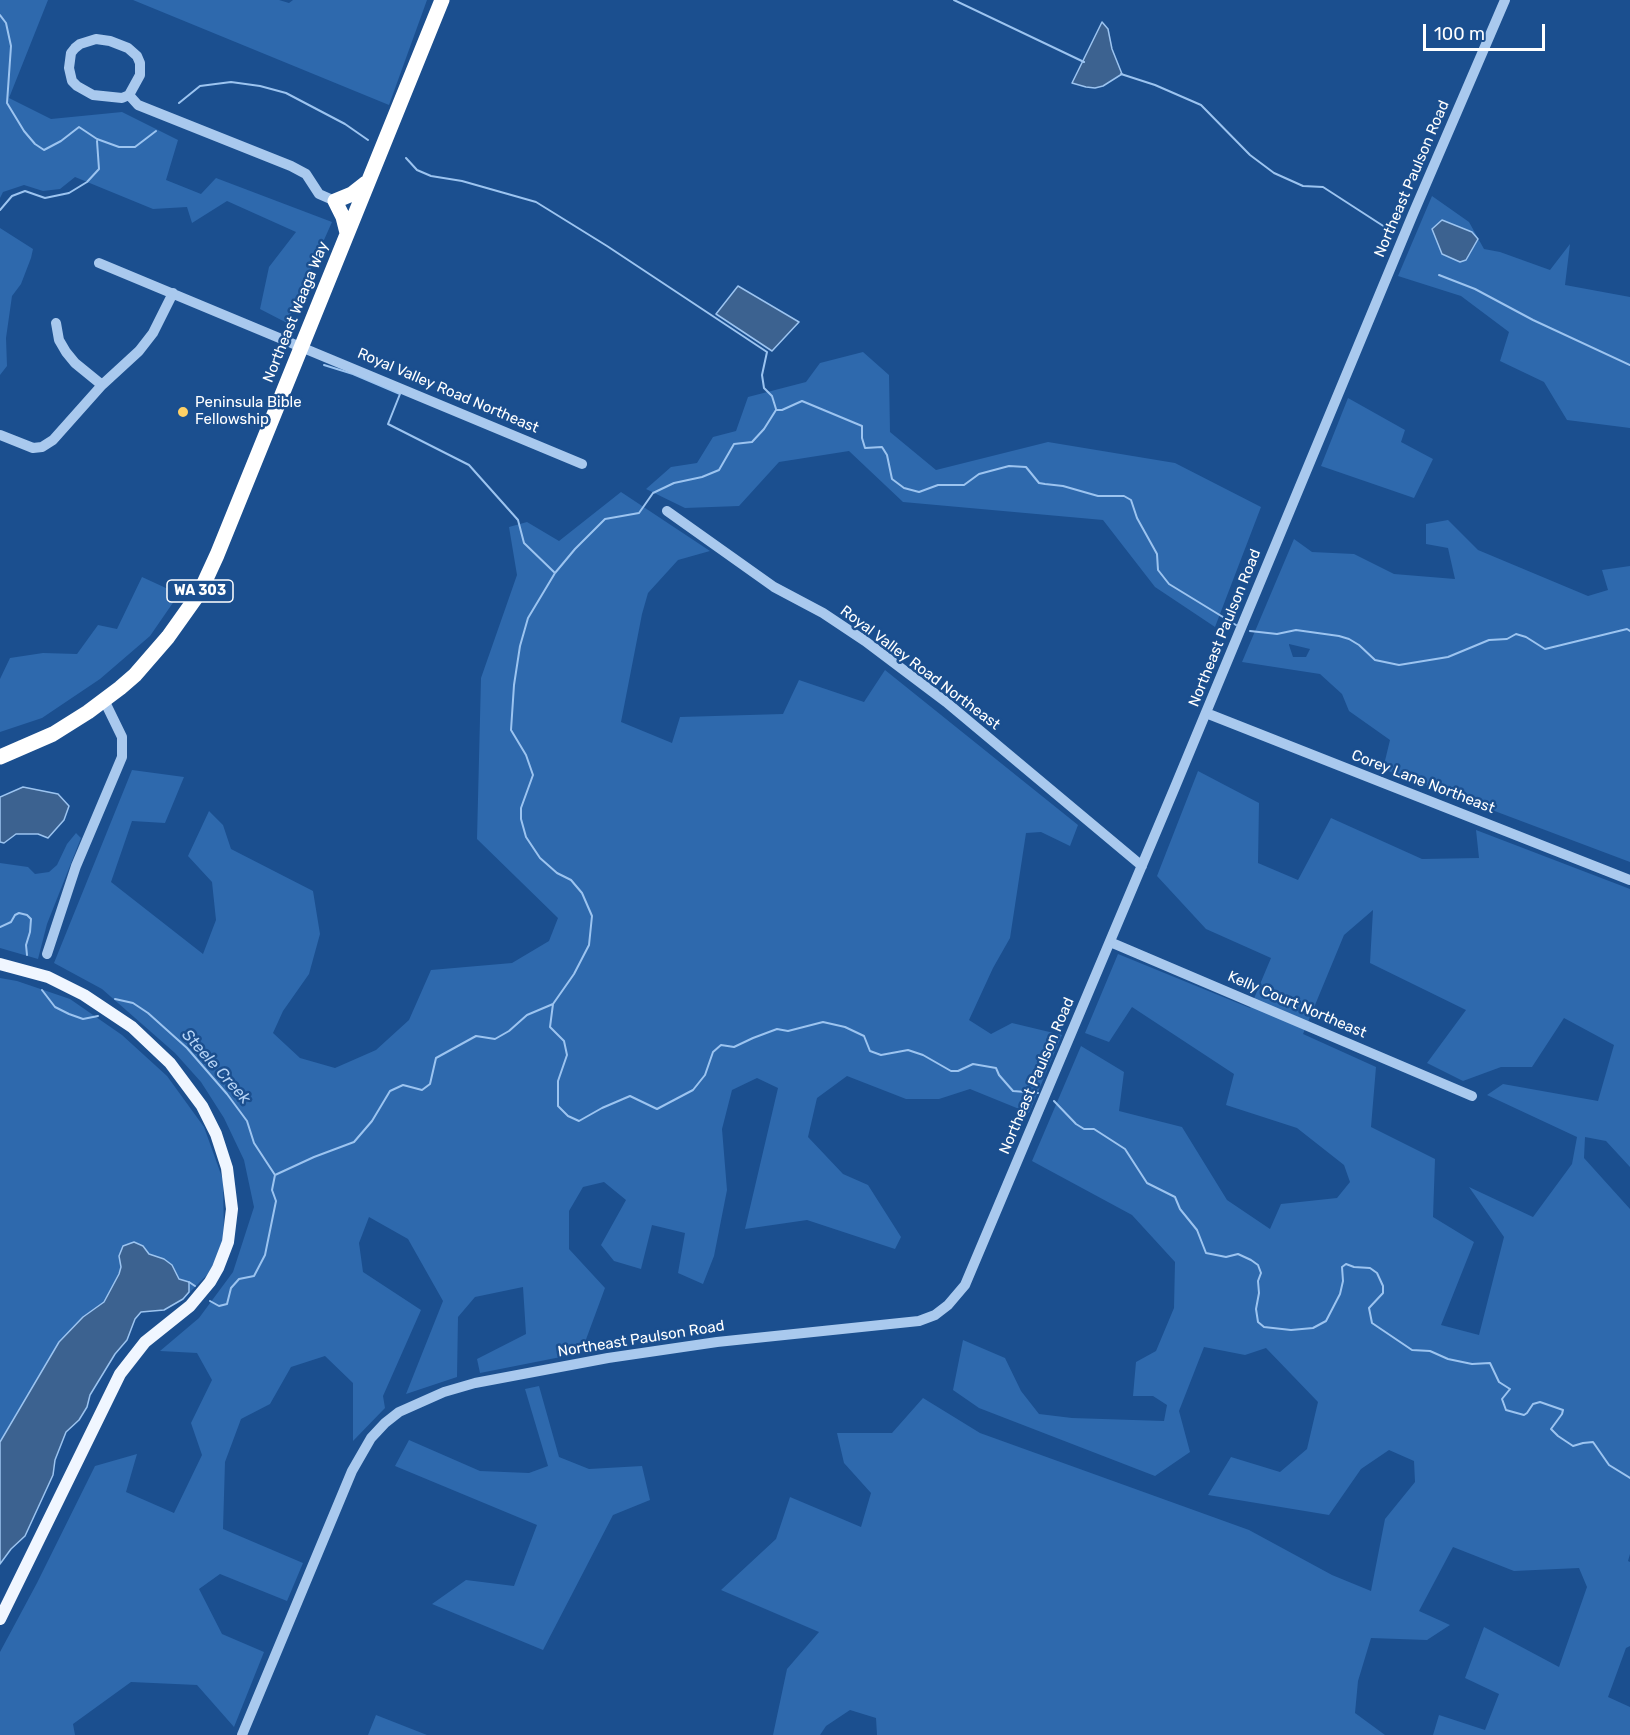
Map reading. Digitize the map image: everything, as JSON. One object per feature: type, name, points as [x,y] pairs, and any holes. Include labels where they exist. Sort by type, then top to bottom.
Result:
[{"type":"highway","name":"Northeast Waaga Way","points":[[0,757],[53,734],[104,700],[135,675],[177,625],[200,592],[442,0]]},
{"type":"highway","points":[[347,233],[343,217],[335,201],[352,194],[369,179]]},
{"type":"main road","points":[[0,964],[48,977],[77,991],[125,1021],[170,1063],[202,1106],[216,1134],[227,1168],[232,1209],[228,1242],[218,1268],[210,1282],[190,1306],[145,1342],[120,1374],[0,1619]]},
{"type":"street","name":"Northeast Paulson Road","points":[[242,1735],[352,1472],[371,1438],[399,1412],[444,1392],[506,1376],[608,1358],[710,1343],[919,1321],[948,1305],[969,1278],[1413,214],[1505,0]]},
{"type":"street","points":[[103,39],[133,52],[140,63],[141,70],[129,95],[122,98],[93,95],[77,86],[72,81],[69,68],[71,53],[88,40],[103,39]]},
{"type":"street","points":[[129,95],[138,105],[291,166],[306,174],[319,194],[335,201]]},
{"type":"street","name":"Royal Valley Road Northeast","points":[[99,263],[582,464]]},
{"type":"street","points":[[0,435],[33,448],[42,447],[53,440],[102,385],[139,351],[153,333],[173,293]]},
{"type":"street","points":[[56,323],[59,340],[66,352],[75,363],[102,385]]},
{"type":"street","name":"Royal Valley Road Northeast","points":[[668,511],[774,587],[854,632],[946,702],[1142,866]]},
{"type":"street","points":[[47,954],[76,866],[122,757],[122,737],[104,700]]},
{"type":"street","name":"Corey Lane Northeast","points":[[1206,713],[1630,880]]},
{"type":"street","name":"Kelly Court Northeast","points":[[1110,942],[1472,1096]]},
{"type":"shaded area","points":[[0,0],[48,0],[9,98],[51,119],[122,112],[178,140],[166,180],[201,194],[216,178],[332,222],[287,323],[260,309],[269,267],[296,232],[227,201],[192,223],[187,207],[153,209],[75,177],[60,189],[43,191],[24,185],[3,192],[0,198]]},
{"type":"shaded area","points":[[133,0],[279,0],[289,3],[293,0],[427,0],[389,105]]},
{"type":"shaded area","points":[[1102,22],[1108,29],[1112,49],[1122,74],[1103,86],[1095,88],[1072,83]]},
{"type":"shaded area","points":[[1432,196],[1469,222],[1484,249],[1500,252],[1550,270],[1570,244],[1565,285],[1630,297],[1630,428],[1567,420],[1544,382],[1500,361],[1509,332],[1461,296],[1398,276]]},
{"type":"shaded area","points":[[1442,220],[1472,232],[1478,239],[1466,260],[1460,262],[1442,254],[1432,229]]},
{"type":"shaded area","points":[[0,228],[33,249],[21,284],[12,296],[6,338],[7,366],[0,375]]},
{"type":"shaded area","points":[[738,286],[799,322],[772,351],[716,314]]},
{"type":"shaded area","points":[[863,352],[889,375],[890,432],[936,470],[1048,442],[1175,463],[1261,507],[1215,627],[1155,587],[1103,520],[903,502],[849,451],[779,462],[739,506],[685,508],[646,489],[671,467],[697,463],[713,437],[736,431],[748,397],[806,382],[820,363]]},
{"type":"shaded area","points":[[1348,398],[1405,430],[1401,442],[1433,459],[1414,498],[1321,466]]},
{"type":"shaded area","points":[[621,492],[710,551],[678,560],[648,593],[621,722],[672,743],[680,717],[783,714],[799,680],[864,702],[885,670],[1078,825],[1070,846],[1041,832],[1026,833],[1010,938],[969,1020],[991,1034],[1012,1023],[1062,1035],[1029,1113],[970,1089],[939,1099],[906,1099],[847,1076],[817,1098],[808,1137],[843,1174],[868,1185],[901,1237],[895,1249],[807,1220],[745,1229],[778,1088],[757,1078],[732,1090],[722,1129],[727,1190],[714,1256],[703,1284],[678,1273],[685,1233],[652,1225],[641,1269],[614,1261],[601,1245],[626,1200],[604,1182],[583,1187],[569,1211],[569,1249],[605,1288],[581,1353],[480,1373],[477,1359],[526,1334],[523,1287],[475,1297],[458,1317],[457,1377],[406,1394],[443,1301],[408,1239],[369,1217],[359,1243],[363,1272],[421,1310],[383,1396],[385,1408],[353,1441],[353,1383],[325,1356],[291,1367],[270,1404],[241,1419],[225,1462],[223,1529],[303,1563],[287,1601],[220,1574],[199,1589],[222,1634],[264,1652],[234,1727],[197,1685],[131,1682],[73,1724],[75,1735],[0,1735],[0,1652],[95,1466],[137,1454],[126,1492],[174,1513],[202,1455],[191,1423],[212,1380],[197,1353],[160,1351],[199,1318],[233,1272],[254,1207],[244,1160],[224,1118],[201,1082],[175,1053],[102,989],[54,963],[132,770],[184,777],[165,823],[132,821],[111,882],[203,954],[216,920],[212,882],[188,856],[209,811],[223,825],[231,849],[313,891],[320,934],[309,974],[283,1011],[273,1033],[300,1058],[335,1068],[376,1050],[409,1020],[431,970],[512,963],[549,941],[558,918],[477,839],[481,678],[517,575],[509,527],[527,522],[559,541]]},
{"type":"shaded area","points":[[1448,520],[1478,550],[1588,596],[1608,590],[1602,570],[1630,566],[1630,862],[1383,769],[1390,740],[1349,711],[1342,694],[1320,674],[1242,662],[1294,539],[1312,552],[1354,554],[1394,574],[1455,579],[1448,548],[1426,544],[1426,524]],"holes":[[[1289,644],[1310,649],[1306,657],[1293,657]]]},
{"type":"shaded area","points":[[142,577],[179,594],[150,636],[100,679],[42,718],[0,732],[0,679],[10,658],[43,653],[77,654],[98,625],[117,629]]},
{"type":"shaded area","points":[[1198,771],[1259,803],[1258,863],[1298,880],[1331,818],[1422,859],[1479,858],[1476,830],[1630,889],[1630,1167],[1606,1141],[1585,1137],[1584,1158],[1630,1209],[1630,1554],[1628,1561],[1630,1562],[1630,1646],[1626,1648],[1608,1697],[1630,1707],[1630,1735],[1433,1735],[1439,1715],[1485,1730],[1499,1694],[1465,1678],[1484,1627],[1559,1667],[1587,1587],[1579,1568],[1514,1571],[1453,1547],[1419,1611],[1450,1625],[1427,1640],[1371,1638],[1358,1681],[1355,1713],[1385,1735],[877,1735],[876,1718],[850,1710],[826,1726],[820,1735],[773,1735],[787,1669],[819,1632],[721,1590],[776,1539],[790,1497],[861,1527],[871,1493],[844,1463],[837,1433],[892,1433],[923,1398],[980,1433],[1249,1530],[1332,1575],[1371,1591],[1385,1519],[1415,1482],[1414,1461],[1389,1450],[1361,1469],[1329,1515],[1208,1495],[1231,1457],[1280,1472],[1307,1449],[1318,1402],[1266,1348],[1245,1355],[1204,1347],[1179,1411],[1190,1452],[1155,1476],[979,1408],[953,1390],[963,1340],[1005,1358],[1021,1391],[1039,1414],[1072,1418],[1164,1421],[1167,1405],[1153,1396],[1133,1396],[1136,1362],[1156,1351],[1174,1308],[1175,1262],[1132,1215],[1032,1161],[1081,1046],[1124,1072],[1119,1111],[1182,1127],[1227,1200],[1270,1229],[1281,1204],[1337,1198],[1350,1182],[1344,1165],[1297,1128],[1226,1105],[1234,1074],[1132,1007],[1109,1042],[1085,1033],[1118,954],[1250,1008],[1271,958],[1206,929],[1157,876]],"holes":[[[1373,910],[1370,963],[1466,1010],[1427,1063],[1463,1081],[1501,1067],[1532,1067],[1564,1018],[1614,1045],[1598,1101],[1503,1084],[1487,1095],[1577,1137],[1572,1164],[1533,1217],[1469,1187],[1504,1237],[1479,1335],[1441,1325],[1474,1242],[1433,1217],[1435,1159],[1371,1127],[1376,1067],[1303,1034],[1344,935]]]},
{"type":"shaded area","points":[[23,787],[58,794],[69,806],[64,820],[48,838],[38,834],[16,834],[4,843],[0,842],[0,797]]},
{"type":"shaded area","points":[[76,833],[81,838],[47,924],[38,959],[0,948],[0,863],[28,867],[35,874],[49,872],[57,865],[67,844]]},
{"type":"shaded area","points":[[0,978],[17,981],[70,999],[122,1035],[167,1076],[204,1127],[223,1180],[224,1239],[207,1275],[183,1299],[164,1310],[141,1312],[135,1319],[127,1340],[115,1354],[90,1395],[87,1407],[79,1420],[66,1432],[55,1460],[53,1475],[25,1536],[0,1564]]},
{"type":"shaded area","points":[[134,1242],[143,1246],[149,1254],[164,1259],[172,1265],[179,1279],[189,1282],[189,1292],[183,1299],[164,1310],[141,1312],[135,1319],[127,1340],[115,1354],[90,1395],[87,1407],[79,1420],[66,1432],[55,1460],[53,1475],[25,1536],[0,1564],[0,1442],[59,1342],[83,1317],[104,1302],[119,1274],[121,1267],[119,1256],[123,1246]]},
{"type":"shaded area","points":[[539,1386],[559,1457],[589,1469],[642,1466],[650,1500],[613,1515],[543,1650],[432,1604],[466,1580],[514,1586],[537,1525],[395,1466],[409,1440],[480,1471],[529,1473],[548,1466],[525,1389]]},
{"type":"shaded area","points":[[376,1715],[427,1735],[368,1735]]},
{"type":"waterway","points":[[954,0],[1084,62]]},
{"type":"waterway","points":[[0,15],[6,23],[11,46],[7,103],[35,144],[44,150],[61,141],[79,127],[97,139],[119,147],[135,147],[156,131]]},
{"type":"waterway","points":[[1121,74],[1155,85],[1201,105],[1250,155],[1274,173],[1303,186],[1323,187],[1391,231]]},
{"type":"waterway","points":[[179,103],[200,86],[231,82],[260,86],[286,93],[345,124],[368,140]]},
{"type":"waterway","points":[[0,210],[12,196],[25,191],[45,198],[69,193],[87,182],[99,169],[97,141]]},
{"type":"waterway","points":[[406,158],[417,170],[431,176],[462,181],[536,202],[767,352],[762,375],[764,388],[772,396],[776,409]]},
{"type":"waterway","points":[[1439,275],[1475,289],[1533,320],[1630,365]]},
{"type":"waterway","points":[[324,365],[353,374],[400,394],[388,424],[469,465],[518,520],[524,543],[555,573]]},
{"type":"waterway","points":[[275,1175],[354,1142],[372,1121],[390,1091],[403,1085],[422,1090],[430,1084],[436,1058],[476,1036],[495,1039],[509,1031],[527,1015],[553,1004],[574,974],[589,945],[592,916],[582,893],[571,880],[557,873],[540,858],[526,837],[521,819],[521,808],[533,775],[526,755],[511,730],[514,685],[520,646],[528,618],[555,573],[605,519],[639,513],[653,493],[674,483],[702,477],[719,470],[734,444],[752,442],[776,410],[782,410],[802,401],[862,426],[865,448],[882,447],[887,455],[892,479],[904,488],[919,492],[938,485],[964,485],[979,474],[1009,466],[1026,467],[1039,483],[1063,486],[1098,496],[1124,496],[1131,500],[1137,518],[1157,554],[1158,570],[1169,584],[1236,625]]},
{"type":"waterway","points":[[1250,631],[1277,634],[1296,630],[1339,636],[1359,645],[1375,660],[1399,665],[1448,657],[1489,640],[1507,639],[1516,634],[1526,637],[1545,649],[1627,629],[1630,631]]},
{"type":"waterway","name":"Steele Creek","points":[[0,927],[11,922],[19,913],[31,919],[26,945],[27,955]]},
{"type":"waterway","name":"Steele Creek","points":[[42,990],[55,1007],[69,1014],[83,1019],[98,1016]]},
{"type":"waterway","name":"Steele Creek","points":[[115,999],[133,1003],[148,1013],[187,1048],[247,1121],[254,1143],[275,1175]]},
{"type":"waterway","points":[[553,1004],[550,1027],[564,1041],[567,1055],[558,1081],[558,1106],[568,1116],[579,1121],[630,1096],[657,1109],[693,1090],[705,1075],[713,1052],[721,1045],[734,1047],[777,1029],[788,1031],[823,1022],[845,1027],[864,1036],[870,1051],[881,1055],[908,1050],[923,1055],[951,1071],[958,1071],[973,1064],[996,1068],[1013,1091],[1038,1093]]},
{"type":"waterway","points":[[1054,1101],[1076,1124],[1084,1129],[1094,1129],[1125,1149],[1147,1183],[1175,1197],[1180,1209],[1197,1230],[1206,1253],[1226,1257],[1238,1254],[1258,1265],[1261,1273],[1258,1281],[1259,1293],[1256,1309],[1258,1322],[1264,1327],[1291,1330],[1313,1328],[1326,1321],[1340,1294],[1343,1281],[1342,1267],[1346,1264],[1370,1268],[1377,1273],[1383,1286],[1383,1293],[1369,1308],[1372,1323],[1412,1350],[1430,1351],[1448,1359],[1472,1364],[1490,1363],[1499,1382],[1510,1389],[1502,1399],[1506,1410],[1524,1415],[1533,1404],[1540,1402],[1563,1410],[1551,1429],[1573,1446],[1593,1442],[1609,1465],[1630,1478]]},
{"type":"waterway","points":[[210,1301],[219,1306],[227,1304],[231,1288],[239,1279],[254,1276],[265,1255],[276,1201],[272,1190],[275,1175]]},
{"type":"waterway","points":[[189,1282],[195,1286]]},
{"type":"place","name":"Peninsula Bible Fellowship","points":[[183,412]]}]
